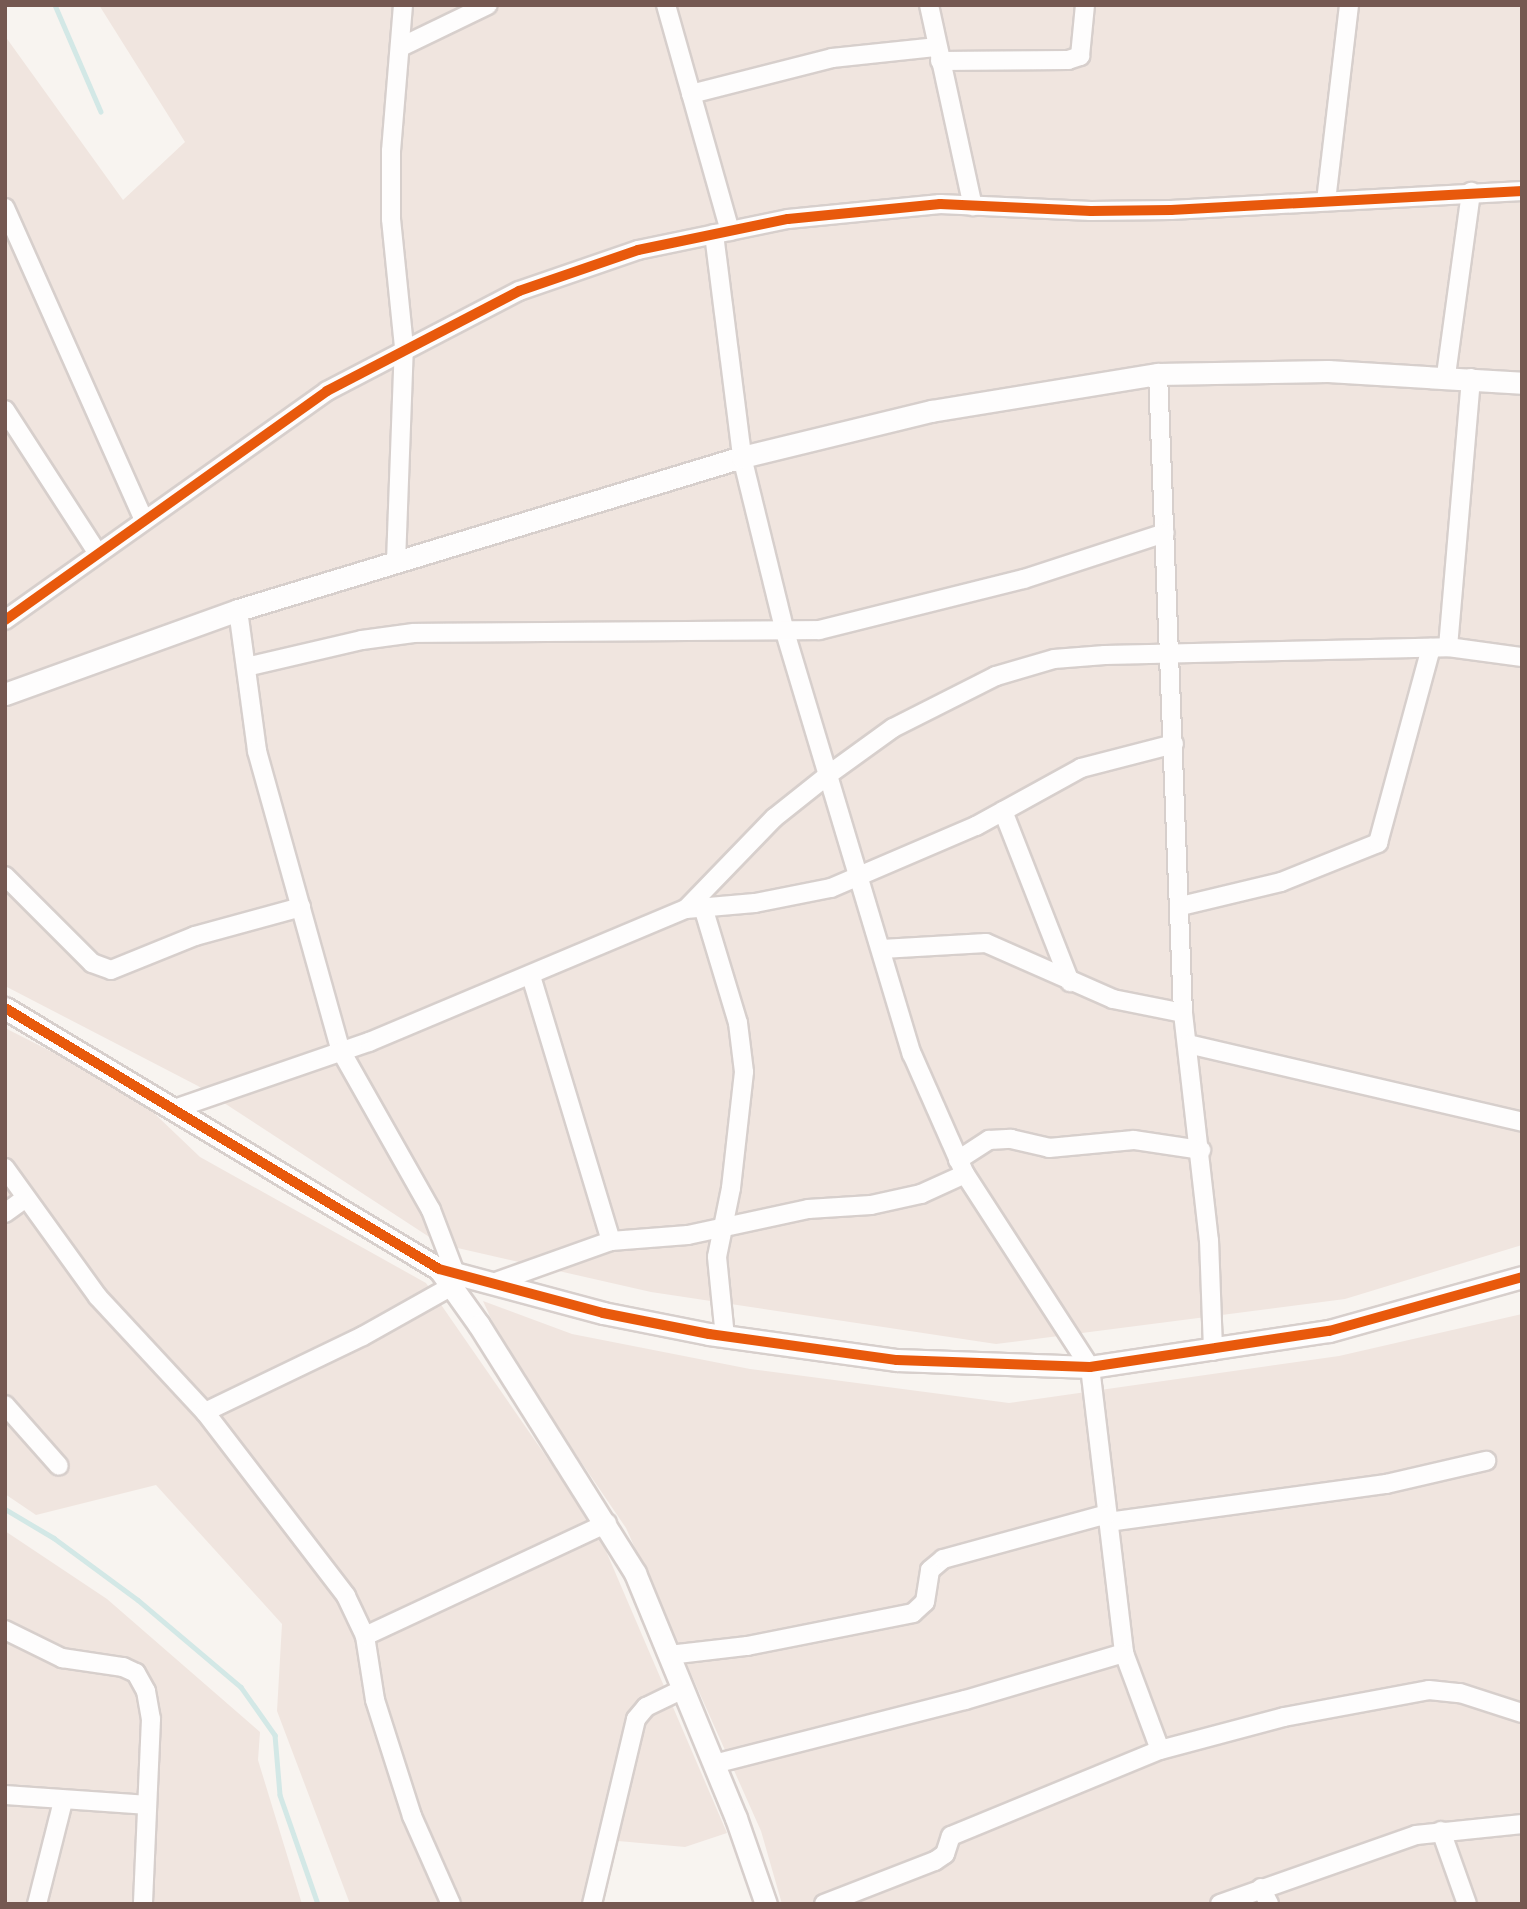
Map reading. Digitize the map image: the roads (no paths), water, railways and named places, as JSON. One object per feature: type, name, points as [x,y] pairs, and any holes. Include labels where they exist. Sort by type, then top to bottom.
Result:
[{"type":"street","points":[[396,562],[404,347],[391,219],[391,151],[403,46],[403,5]]},
{"type":"street","points":[[403,46],[488,5]]},
{"type":"street","points":[[666,5],[691,94],[722,232],[742,457],[785,632],[912,1054],[961,1167],[1090,1367],[1124,1653],[1160,1750]]},
{"type":"street","points":[[929,5],[973,206]]},
{"type":"street","points":[[691,94],[832,58],[939,54],[1068,60],[1080,55],[1085,5]]},
{"type":"street","points":[[1326,201],[1349,5]]},
{"type":"street","points":[[5,620],[327,391],[404,347],[519,291],[638,250],[788,219],[940,204],[1105,211],[1522,191]]},
{"type":"street","points":[[1446,375],[1472,192]]},
{"type":"street","points":[[5,208],[144,520]]},
{"type":"street","points":[[7,689],[238,610],[742,457],[931,411],[1158,374],[1328,371],[1446,375],[1522,383]]},
{"type":"street","points":[[1158,374],[1181,906],[1183,1013],[1201,1150],[1213,1351]]},
{"type":"street","points":[[1181,906],[1281,882],[1378,843],[1440,647],[1471,379]]},
{"type":"street","points":[[5,410],[97,552]]},
{"type":"street","points":[[246,667],[362,640],[414,633],[785,632],[830,628],[1024,579],[1165,533]]},
{"type":"street","points":[[238,610],[257,751],[341,1051],[405,1161],[448,1276],[607,1523],[635,1573],[714,1764],[766,1904]]},
{"type":"street","points":[[695,908],[774,818],[828,775],[893,728],[996,676],[1054,659],[1440,647],[1522,657]]},
{"type":"street","points":[[177,1108],[341,1051],[695,908],[755,903],[818,891],[860,876],[1003,811],[1081,768],[1174,744]]},
{"type":"street","points":[[1003,811],[1070,982]]},
{"type":"street","points":[[5,876],[92,963],[111,970],[195,936],[301,907]]},
{"type":"street","points":[[695,908],[738,1023],[744,1072],[731,1188],[719,1228],[717,1257],[725,1337]]},
{"type":"street","points":[[882,949],[986,943],[1113,999],[1183,1013]]},
{"type":"street","points":[[531,976],[611,1241]]},
{"type":"street","points":[[5,1008],[177,1108],[240,1153],[448,1276],[493,1283],[603,1313],[725,1337],[897,1360],[1090,1367],[1213,1351],[1329,1331],[1522,1277]]},
{"type":"street","points":[[1188,1044],[1522,1122]]},
{"type":"street","points":[[493,1283],[611,1241],[719,1228],[807,1209],[871,1205],[921,1194],[961,1167],[989,1140],[1011,1139],[1049,1148],[1134,1140],[1201,1150]]},
{"type":"street","points":[[5,1168],[24,1199],[98,1297],[205,1412],[346,1596],[365,1636],[375,1700],[408,1803],[451,1904]]},
{"type":"street","points":[[5,1213],[24,1199]]},
{"type":"street","points":[[205,1412],[363,1336],[448,1276]]},
{"type":"street","points":[[5,1405],[59,1466]]},
{"type":"street","points":[[669,1655],[747,1646],[913,1613],[925,1602],[930,1570],[943,1559],[1108,1518],[1386,1484],[1486,1461]]},
{"type":"street","points":[[365,1636],[607,1523]]},
{"type":"street","points":[[5,1630],[62,1658],[122,1667],[136,1674],[146,1691],[151,1719],[143,1904]]},
{"type":"street","points":[[714,1764],[965,1700],[1124,1653]]},
{"type":"street","points":[[592,1904],[636,1719],[646,1707],[683,1689]]},
{"type":"street","points":[[824,1904],[935,1861],[945,1854],[951,1836],[1160,1750],[1284,1717],[1429,1690],[1460,1693],[1522,1713]]},
{"type":"street","points":[[5,1795],[147,1805]]},
{"type":"street","points":[[37,1904],[63,1801]]},
{"type":"street","points":[[1220,1904],[1265,1896],[1416,1835],[1522,1824]]},
{"type":"street","points":[[1441,1832],[1467,1904]]},
{"type":"waterway","points":[[55,5],[101,112]]},
{"type":"waterway","points":[[5,1509],[54,1538],[138,1600],[241,1687],[275,1735],[280,1795],[318,1904]]}]
